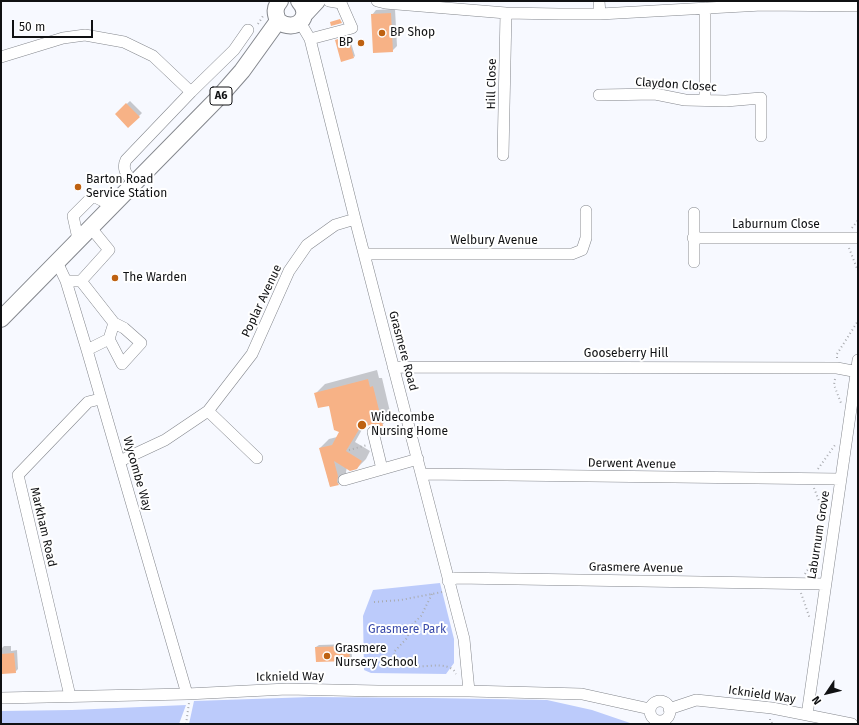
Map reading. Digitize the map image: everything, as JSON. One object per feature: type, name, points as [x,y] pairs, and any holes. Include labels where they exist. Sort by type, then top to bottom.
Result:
[{"type":"highway","points":[[280,1],[271,17],[288,26],[296,25],[301,13],[317,1]]},
{"type":"highway","name":"A6","points":[[2,315],[135,184],[220,96],[242,71],[271,17]]},
{"type":"street","points":[[310,39],[352,28],[341,3],[329,1]]},
{"type":"street","points":[[377,1],[385,3],[506,13],[600,14],[762,3],[858,6]]},
{"type":"street","points":[[599,1],[600,14]]},
{"type":"street","points":[[705,8],[705,100]]},
{"type":"street","name":"Grasmere Road","points":[[301,13],[310,39],[354,219],[464,639],[469,690]]},
{"type":"street","name":"Hill Close","points":[[503,155],[506,13]]},
{"type":"street","points":[[135,184],[126,174],[124,169],[126,160],[191,92],[234,50],[248,30]]},
{"type":"street","points":[[1,57],[63,38],[84,35],[124,42],[153,56],[191,92]]},
{"type":"street","name":"Claydon Closec","points":[[599,95],[655,94],[685,100],[726,101],[761,98],[761,136]]},
{"type":"street","points":[[77,242],[77,234],[73,216],[93,196],[114,205]]},
{"type":"street","name":"Welbury Avenue","points":[[364,254],[572,254],[582,250],[586,238],[586,211]]},
{"type":"street","points":[[694,213],[694,262]]},
{"type":"street","name":"Poplar Avenue","points":[[120,461],[165,440],[208,411],[252,354],[289,271],[308,245],[335,225],[354,219]]},
{"type":"street","points":[[66,281],[81,280],[110,250],[91,228]]},
{"type":"street","name":"Laburnum Close","points":[[693,238],[854,234]]},
{"type":"street","name":"Wycombe Way","points":[[57,262],[66,281],[87,350],[187,694]]},
{"type":"street","points":[[81,280],[114,323],[124,328],[141,343],[122,364],[109,339],[114,323]]},
{"type":"street","points":[[87,350],[109,339]]},
{"type":"street","name":"Gooseberry Hill","points":[[393,367],[857,368]]},
{"type":"street","name":"Laburnum Grove","points":[[807,715],[857,368]]},
{"type":"street","name":"Markham Road","points":[[70,696],[18,475],[88,402],[100,399]]},
{"type":"street","points":[[208,411],[257,458]]},
{"type":"street","points":[[374,438],[382,469]]},
{"type":"street","points":[[344,480],[418,459]]},
{"type":"street","name":"Derwent Avenue","points":[[422,474],[841,479]]},
{"type":"street","name":"Grasmere Avenue","points":[[449,586],[456,578],[825,584]]},
{"type":"street","name":"Icknield Way","points":[[1,698],[187,694],[287,689],[378,691],[469,690],[582,694],[650,709]]},
{"type":"street","name":"Icknield Way","points":[[669,708],[696,700],[772,708],[852,724]]},
{"type":"street","points":[[661,701],[669,708],[669,715],[665,720],[659,722],[653,718],[650,709],[653,704],[661,701]]},
{"type":"path","points":[[248,30],[255,30],[271,17]]},
{"type":"path","points":[[854,234],[858,220]]},
{"type":"path","points":[[848,245],[858,271]]},
{"type":"path","points":[[837,361],[837,354],[858,321],[858,318]]},
{"type":"path","points":[[837,374],[834,385],[845,411],[851,412]]},
{"type":"path","points":[[349,450],[374,438]]},
{"type":"path","points":[[826,518],[814,486],[816,472],[835,444]]},
{"type":"path","points":[[811,624],[801,591],[802,583],[803,578],[822,548]]},
{"type":"path","points":[[374,602],[401,600],[432,594],[449,586]]},
{"type":"path","points":[[432,594],[421,616],[412,626],[407,638],[394,652],[395,661],[402,665],[414,667],[444,666],[452,669],[457,674],[467,675]]},
{"type":"path","points":[[186,724],[190,703],[187,694]]},
{"type":"green space","name":"Grasmere Park","points":[[440,583],[454,639],[454,663],[446,674],[371,673],[364,670],[363,616],[373,590]]},
{"type":"green space","points":[[311,697],[547,700],[592,710],[633,724],[189,724],[194,701]]},
{"type":"green space","points":[[186,705],[179,724],[1,724],[1,711],[72,710]]},
{"type":"building","name":"BP Shop","points":[[391,13],[393,52],[373,53],[371,14]]},
{"type":"building","points":[[340,19],[342,23],[331,26],[330,22]]},
{"type":"building","points":[[348,36],[354,58],[341,62],[335,40]]},
{"type":"building","points":[[126,103],[140,117],[128,128],[115,114]]},
{"type":"building","points":[[368,379],[370,387],[373,386],[383,426],[378,427],[373,424],[360,428],[346,451],[362,461],[357,469],[350,471],[334,461],[338,476],[337,482],[339,485],[330,487],[319,448],[332,445],[339,432],[334,430],[329,406],[318,408],[314,393]]},
{"type":"building","points":[[349,646],[350,661],[316,662],[315,647]]},
{"type":"building","points":[[14,653],[16,673],[2,674],[1,654]]},
{"type":"place","name":"BP Shop","points":[[382,33]]},
{"type":"place","name":"BP","points":[[361,43]]},
{"type":"place","name":"Barton Road Service Station","points":[[78,187]]},
{"type":"place","name":"The Warden","points":[[115,278]]},
{"type":"place","name":"Widecombe Nursing Home","points":[[362,425]]},
{"type":"place","name":"Grasmere Nursery School","points":[[327,656]]}]
